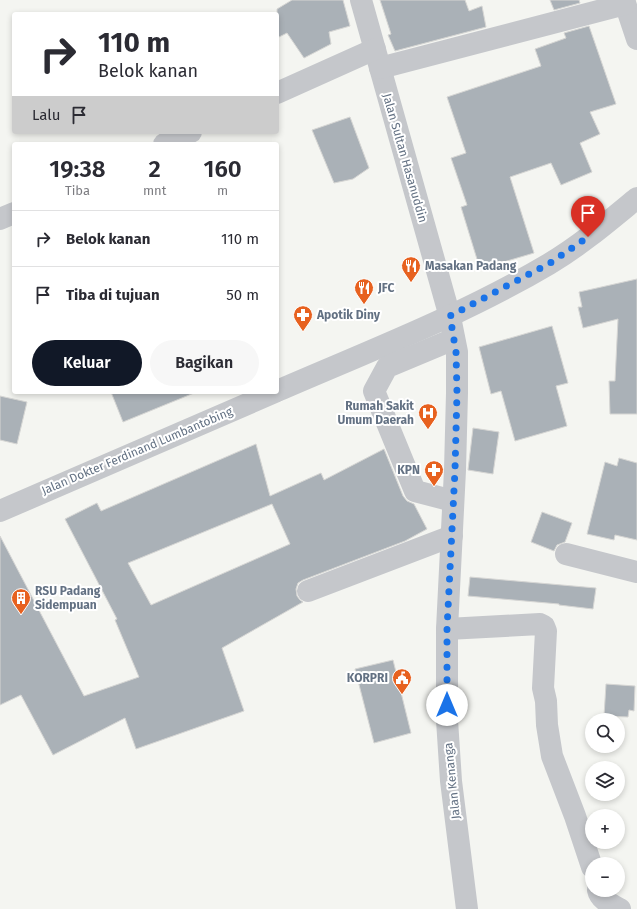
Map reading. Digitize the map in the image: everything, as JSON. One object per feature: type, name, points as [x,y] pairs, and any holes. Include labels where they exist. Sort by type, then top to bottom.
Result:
[{"type":"street","name":"Jalan Sultan Hasanuddin","points":[[361,0],[450,316]]},
{"type":"street","points":[[279,92],[377,59],[625,2],[637,39]]},
{"type":"street","points":[[168,142],[186,134]]},
{"type":"street","name":"Jalan Dokter Ferdinand Lumbantobing","points":[[279,391],[450,316],[550,263],[600,228],[637,198]]},
{"type":"street","points":[[0,219],[12,214]]},
{"type":"street","name":"Jalan Kenanga","points":[[450,316],[456,352],[457,393],[447,629],[448,735],[451,781],[467,909]]},
{"type":"street","points":[[453,501],[416,491],[374,391],[387,367],[454,339]]},
{"type":"street","name":"Jalan Dokter Ferdinand Lumbantobing","points":[[0,511],[271,394]]},
{"type":"street","points":[[308,591],[452,536]]},
{"type":"street","points":[[566,554],[637,572]]},
{"type":"street","points":[[447,629],[540,624],[544,626],[546,631],[543,688],[546,701],[547,725],[552,756],[589,857]]},
{"type":"street","points":[[602,897],[606,902],[620,909]]},
{"type":"building","points":[[292,0],[343,0],[350,26],[329,32],[331,44],[304,58],[287,33],[279,37],[279,12],[277,12],[277,9]]},
{"type":"building","points":[[380,0],[465,0],[469,11],[482,6],[486,27],[395,51],[388,35],[391,34]]},
{"type":"building","points":[[550,0],[579,0],[580,3],[554,10]]},
{"type":"building","points":[[589,26],[616,104],[590,112],[600,134],[580,143],[592,172],[561,185],[551,163],[510,177],[534,253],[480,269],[461,207],[467,205],[451,158],[466,153],[447,97],[541,66],[535,49],[566,38],[564,33]]},
{"type":"building","points":[[350,117],[369,168],[353,179],[334,183],[312,130]]},
{"type":"building","points":[[637,279],[637,414],[610,414],[609,381],[615,381],[618,319],[583,328],[578,307],[582,307],[579,292]]},
{"type":"building","points":[[552,326],[568,383],[556,386],[567,426],[515,441],[501,391],[491,394],[479,347]]},
{"type":"building","points":[[112,394],[192,394],[123,422]]},
{"type":"building","points":[[0,396],[27,402],[17,444],[0,440]]},
{"type":"building","points":[[473,428],[499,432],[493,474],[468,470]]},
{"type":"building","points":[[256,444],[270,496],[321,473],[324,480],[384,449],[403,496],[407,501],[414,504],[427,529],[405,541],[303,580],[298,583],[296,589],[297,596],[303,602],[222,648],[244,711],[136,749],[125,718],[53,755],[21,695],[0,705],[0,536],[84,696],[139,677],[115,620],[117,619],[65,519],[97,503],[101,511]],"holes":[[[272,504],[290,544],[151,605],[128,563]]]},
{"type":"building","points":[[619,458],[637,463],[637,540],[615,535],[614,540],[587,534],[605,462],[617,466]]},
{"type":"building","points":[[542,512],[572,523],[565,542],[557,545],[554,551],[531,542]]},
{"type":"building","points":[[470,577],[596,588],[593,609],[559,604],[468,596]]},
{"type":"building","points":[[393,660],[411,733],[374,743],[355,669]]},
{"type":"building","points":[[606,684],[635,686],[634,711],[629,710],[628,717],[625,717],[625,713],[604,713]]},
{"type":"place","name":"Masakan Padang","points":[[411,283]]},
{"type":"place","name":"JFC","points":[[364,305]]},
{"type":"place","name":"Apotik Diny","points":[[303,332]]},
{"type":"place","name":"Rumah Sakit Umum Daerah","points":[[428,430]]},
{"type":"place","name":"KPN","points":[[434,487]]},
{"type":"place","name":"RSU Padang Sidempuan","points":[[21,615]]},
{"type":"place","name":"KORPRI","points":[[402,695]]},
{"type":"route","points":[[447,705],[447,629],[455,470],[457,393],[456,352],[450,316],[550,263],[588,237]]}]
